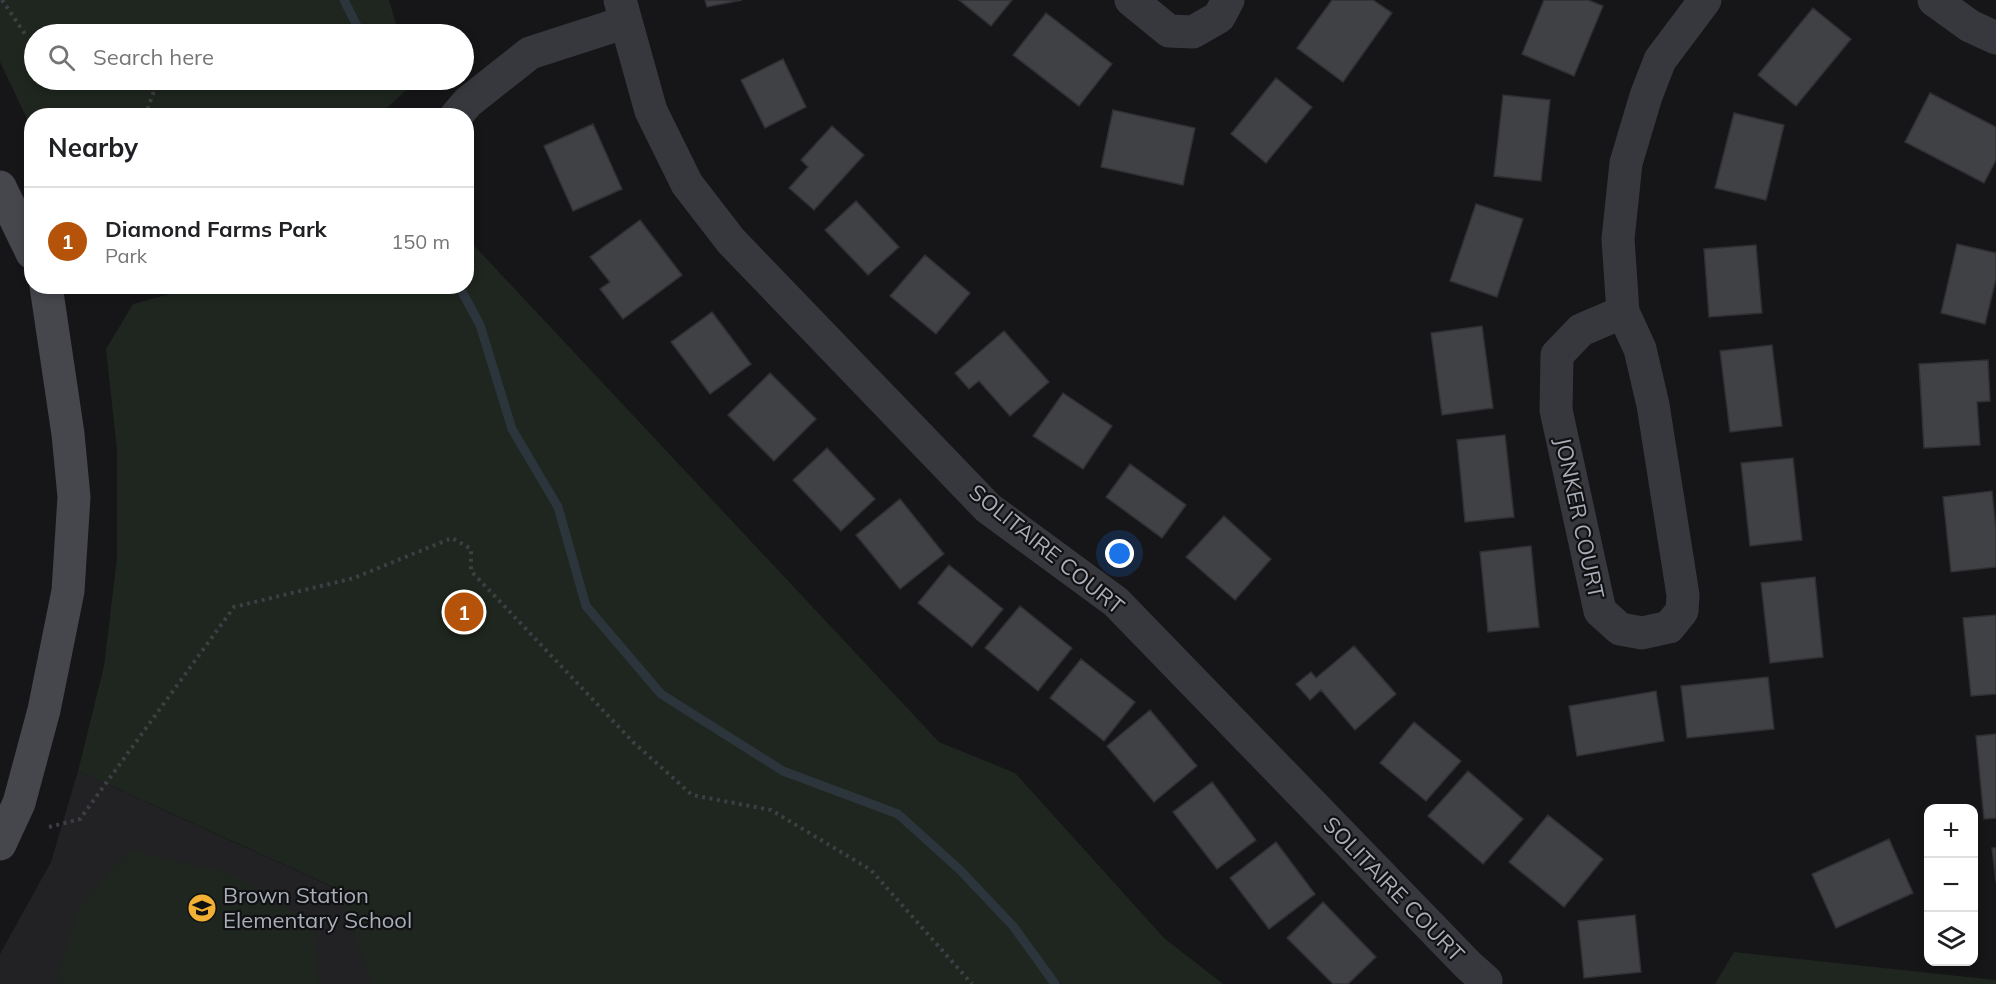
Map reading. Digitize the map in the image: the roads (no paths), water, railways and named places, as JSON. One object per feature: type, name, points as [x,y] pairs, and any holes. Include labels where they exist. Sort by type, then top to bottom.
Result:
[{"type":"street","points":[[1131,0],[1169,31],[1193,32],[1219,17],[1228,0]]},
{"type":"street","name":"JONKER COURT","points":[[1623,312],[1581,330],[1557,355],[1556,410],[1600,611],[1620,629],[1642,633],[1669,627],[1682,611],[1683,595],[1653,405],[1640,350],[1623,312],[1618,239],[1626,163],[1646,96],[1660,60],[1705,0]]},
{"type":"street","points":[[1934,0],[1970,26],[1996,38]]},
{"type":"street","name":"SOLITAIRE COURT","points":[[463,108],[530,53],[623,11],[651,111],[687,184],[731,241],[988,508],[1116,602],[1486,981]]},
{"type":"street","points":[[0,187],[24,237]]},
{"type":"street","points":[[0,844],[20,803],[44,710],[68,591],[74,497],[68,434],[47,294]]},
{"type":"waterway","points":[[344,0],[356,24]]},
{"type":"waterway","points":[[463,294],[480,325],[512,429],[558,507],[586,606],[661,694],[783,771],[898,814],[960,870],[1013,926],[1055,984]]},
{"type":"place","name":"Diamond Farms Park","points":[[464,612]]},
{"type":"place","name":"Brown Station Elementary School","points":[[202,908]]}]
